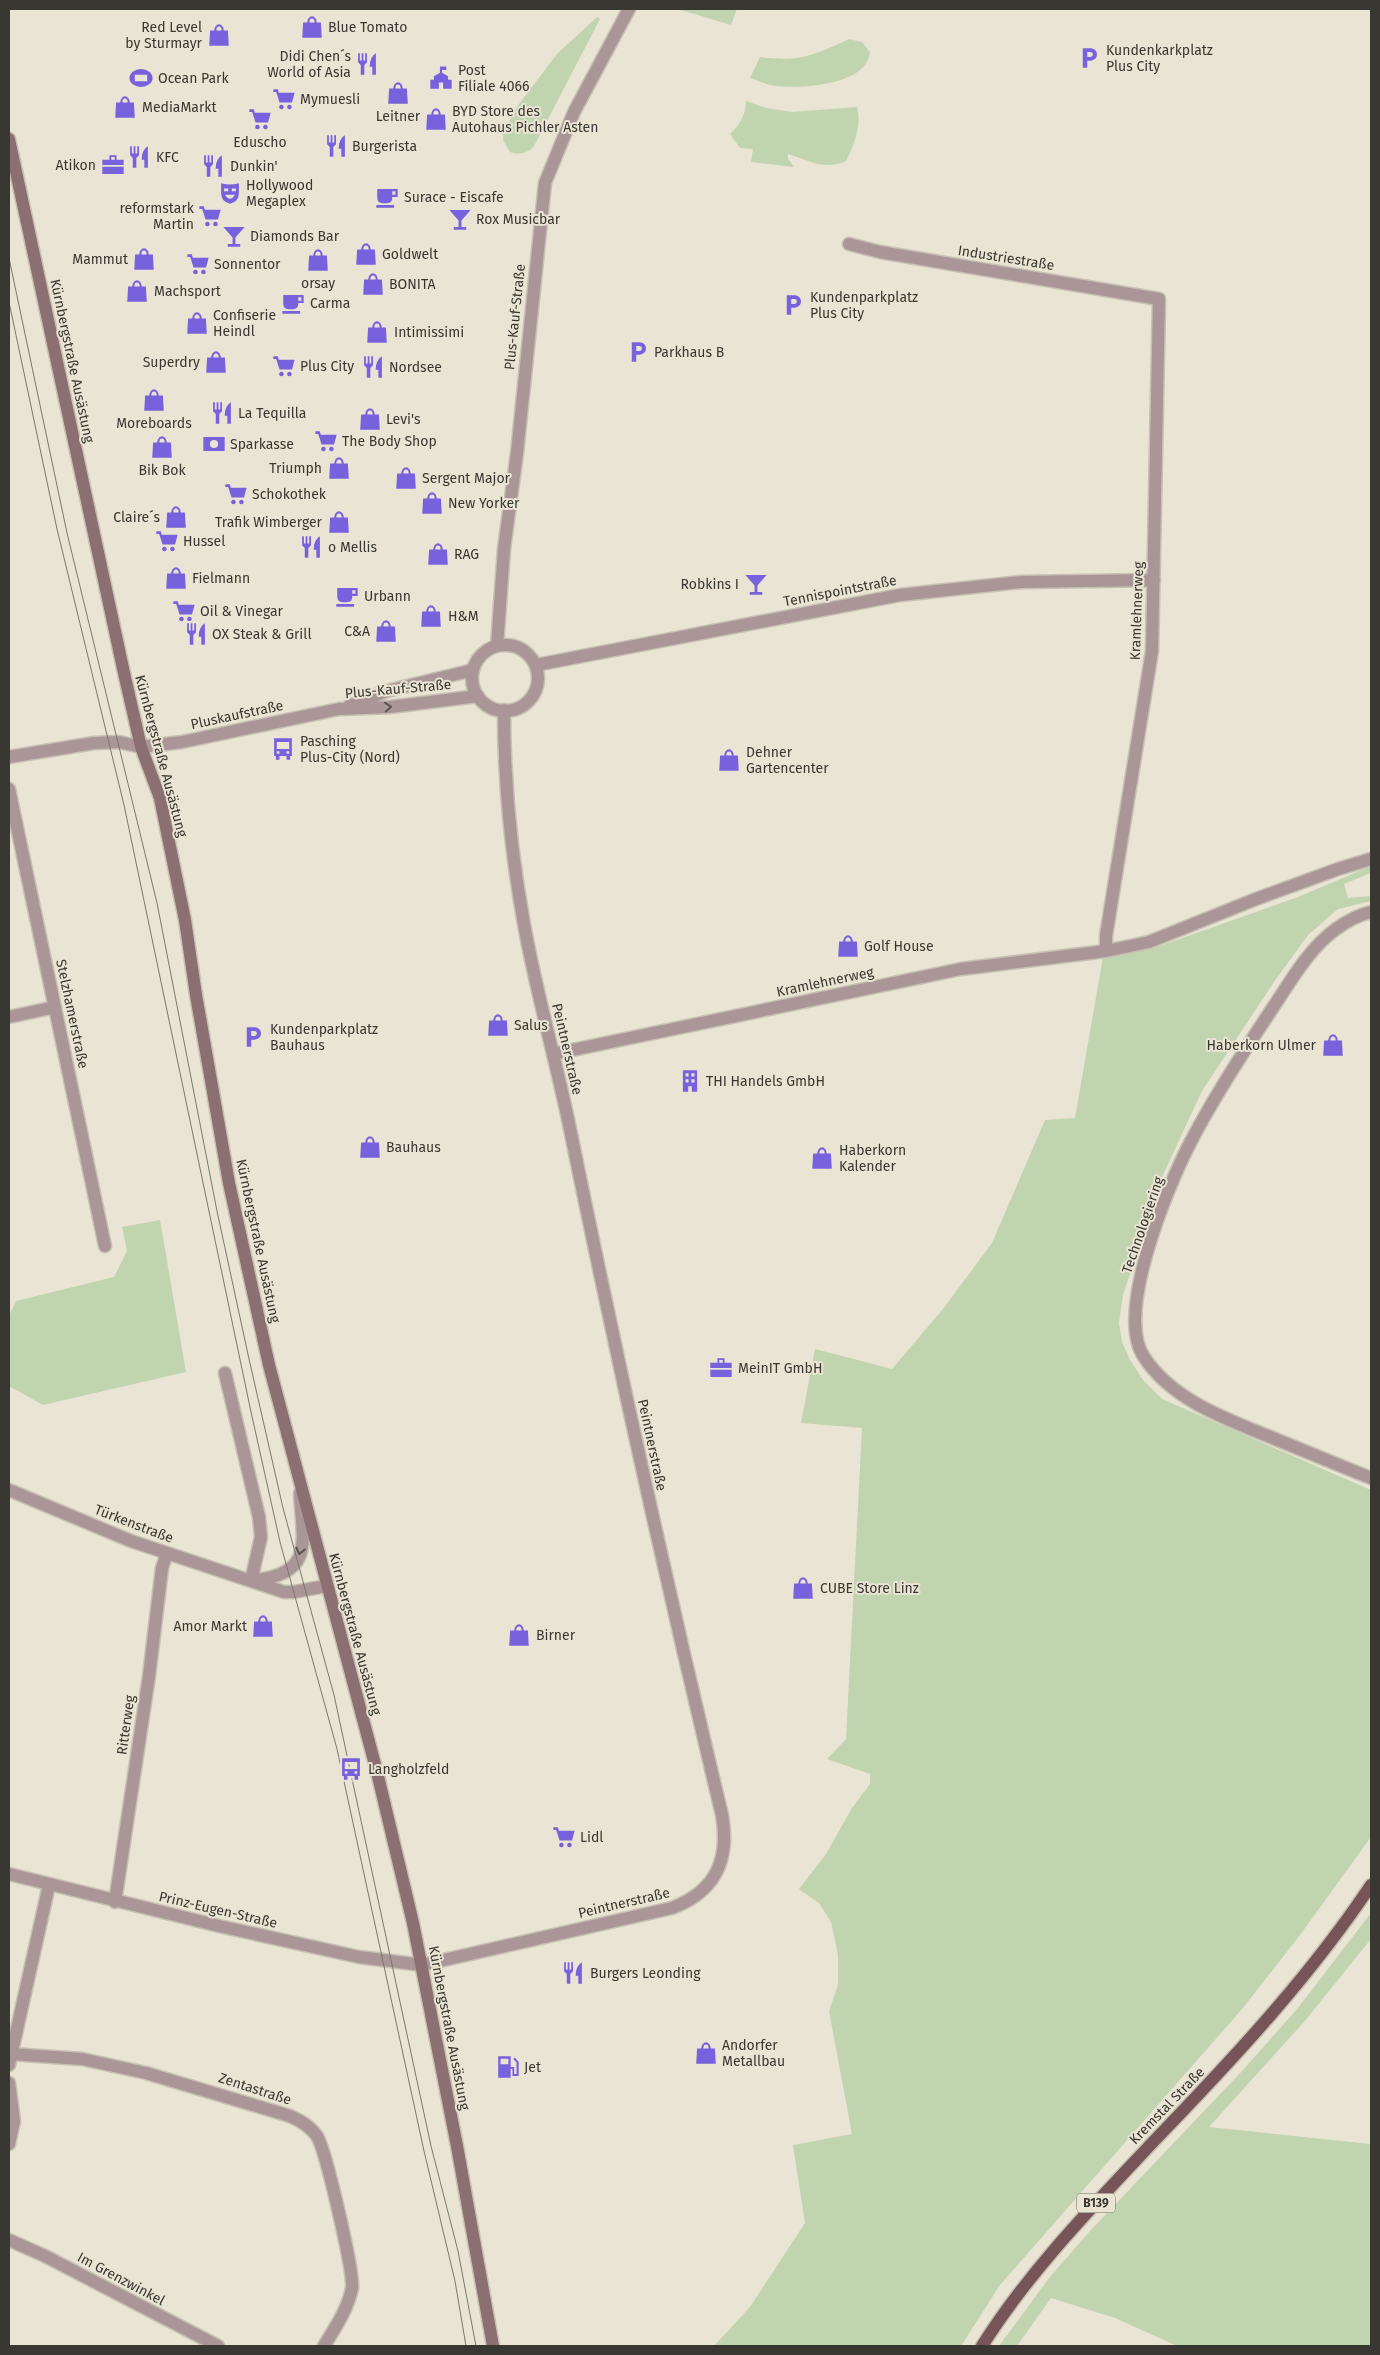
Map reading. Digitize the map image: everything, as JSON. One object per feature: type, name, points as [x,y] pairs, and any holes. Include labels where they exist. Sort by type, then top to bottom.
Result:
[{"type":"main road","name":"Kürnbergstraße Ausästung","points":[[9,140],[141,747],[160,798],[185,920],[196,995],[229,1183],[268,1365],[393,1835],[422,1965],[493,2346]]},
{"type":"main road","name":"Kremstal Straße","points":[[982,2346],[1001,2316],[1070,2231],[1274,2012],[1318,1959],[1371,1885]]},
{"type":"street","name":"Plus-Kauf-Straße","points":[[497,646],[504,549],[545,183],[559,146],[583,94],[629,9]]},
{"type":"street","name":"Industriestraße","points":[[849,244],[880,252],[1159,299]]},
{"type":"street","name":"Kramlehnerweg","points":[[1106,951],[1108,926],[1152,651],[1159,299]]},
{"type":"street","name":"Tennispointstraße","points":[[536,665],[900,595],[1021,582],[1154,580]]},
{"type":"street","points":[[497,646],[516,646],[531,657],[536,665],[538,675],[537,686],[532,696],[520,707],[504,710],[485,704],[474,688],[473,670],[482,655],[497,646]]},
{"type":"street","name":"Plus-Kauf-Straße","points":[[340,709],[387,690],[473,670]]},
{"type":"street","name":"Plus-Kauf-Straße","points":[[340,709],[390,707],[478,696]]},
{"type":"street","name":"Pluskaufstraße","points":[[9,757],[94,743],[119,742],[141,747],[182,742],[340,709]]},
{"type":"street","name":"Peintnerstraße","points":[[422,1965],[672,1908],[698,1894],[710,1883],[719,1870],[724,1855],[725,1834],[722,1815],[640,1462],[524,926],[512,844],[504,762],[504,710]]},
{"type":"street","name":"Stelzhamerstraße","points":[[9,789],[105,1246]]},
{"type":"street","name":"Kramlehnerweg","points":[[553,1054],[962,969],[1106,951],[1149,942],[1256,899],[1371,859]]},
{"type":"street","name":"Technologiering","points":[[1371,912],[1356,916],[1335,929],[1315,949],[1262,1024],[1214,1101],[1177,1171],[1140,1276],[1134,1306],[1134,1329],[1137,1343],[1143,1356],[1156,1373],[1173,1388],[1228,1420],[1371,1478]]},
{"type":"street","points":[[9,1017],[55,1007]]},
{"type":"street","points":[[225,1373],[259,1517],[261,1537],[251,1581]]},
{"type":"street","name":"Türkenstraße","points":[[251,1581],[276,1578],[298,1562],[302,1551],[300,1486]]},
{"type":"street","name":"Türkenstraße","points":[[9,1490],[130,1541],[284,1592],[326,1586]]},
{"type":"street","name":"Ritterweg","points":[[115,1902],[149,1676],[162,1568],[166,1553]]},
{"type":"street","name":"Prinz-Eugen-Straße","points":[[9,1874],[115,1902],[359,1957],[422,1965]]},
{"type":"street","name":"Zentastraße","points":[[49,1885],[10,2060],[82,2059],[146,2073],[290,2116],[311,2128],[323,2150],[352,2286],[349,2301],[324,2346]]},
{"type":"street","points":[[9,2082],[14,2121],[14,2130],[9,2144]]},
{"type":"street","name":"Im Grenzwinkel","points":[[9,2240],[45,2256],[218,2346]]},
{"type":"green space","points":[[678,9],[737,9],[731,25]]},
{"type":"green space","points":[[597,17],[600,19],[534,146],[529,151],[523,153],[510,152],[503,140],[503,133],[516,108],[557,54]]},
{"type":"green space","points":[[849,39],[862,42],[870,52],[866,63],[858,72],[846,78],[816,85],[787,87],[750,78],[760,57],[785,59],[806,56]]},
{"type":"green space","points":[[746,101],[766,108],[792,112],[857,107],[859,120],[856,135],[846,161],[838,164],[824,165],[788,154],[788,159],[794,167],[751,162],[753,149],[740,148],[730,134],[742,119]]},
{"type":"green space","points":[[1371,866],[1371,873],[1344,884],[1348,898],[1371,896],[1371,901],[1338,909],[1308,935],[1274,982],[1202,1091],[1163,1175],[1123,1295],[1119,1323],[1122,1342],[1130,1360],[1143,1380],[1162,1399],[1371,1490],[1371,1837],[1300,1935],[1243,2008],[1000,2285],[961,2346],[714,2346],[750,2307],[805,2223],[793,2145],[852,2134],[829,2011],[838,1985],[838,1955],[831,1922],[819,1903],[799,1889],[826,1854],[852,1808],[870,1784],[870,1774],[827,1759],[846,1739],[862,1428],[801,1423],[815,1349],[892,1369],[943,1309],[992,1243],[1045,1120],[1075,1118],[1103,957],[1157,947],[1298,897]]},
{"type":"green space","points":[[160,1220],[186,1372],[43,1405],[9,1386],[9,1316],[16,1301],[114,1277],[127,1251],[122,1227]]},
{"type":"green space","points":[[1371,1913],[1371,1939],[1304,2022],[1209,2127],[1371,2144],[1371,2346],[1177,2346],[1115,2318],[1051,2298],[1017,2346],[999,2346],[1049,2278],[1090,2231],[1242,2071],[1297,2009]]},
{"type":"tram line","points":[[9,258],[67,533],[157,903],[217,1211],[249,1359],[283,1508],[334,1695],[431,2146],[458,2251],[476,2346]]},
{"type":"tram line","points":[[9,302],[57,529],[124,805],[280,1542],[337,1749],[424,2151],[455,2281],[466,2346]]},
{"type":"place","name":"Blue Tomato","points":[[312,27]]},
{"type":"place","name":"Red Level by Sturmayr","points":[[219,35]]},
{"type":"place","name":"Kundenkarkplatz Plus City","points":[[1089,58]]},
{"type":"place","name":"Didi Chen´s World of Asia","points":[[367,64]]},
{"type":"place","name":"Ocean Park","points":[[141,78]]},
{"type":"place","name":"Post Filiale 4066","points":[[441,78]]},
{"type":"place","name":"Leitner","points":[[398,93]]},
{"type":"place","name":"Mymuesli","points":[[284,99]]},
{"type":"place","name":"MediaMarkt","points":[[125,107]]},
{"type":"place","name":"Eduscho","points":[[260,119]]},
{"type":"place","name":"BYD Store des Autohaus Pichler Asten","points":[[436,119]]},
{"type":"place","name":"Burgerista","points":[[336,146]]},
{"type":"place","name":"KFC","points":[[139,157]]},
{"type":"place","name":"Atikon","points":[[113,165]]},
{"type":"place","name":"Dunkin'","points":[[213,166]]},
{"type":"place","name":"Hollywood Megaplex","points":[[230,193]]},
{"type":"place","name":"Surace - Eiscafe","points":[[387,197]]},
{"type":"place","name":"reformstark Martin","points":[[210,216]]},
{"type":"place","name":"Rox Musicbar","points":[[460,219]]},
{"type":"place","name":"Diamonds Bar","points":[[234,236]]},
{"type":"place","name":"Goldwelt","points":[[366,254]]},
{"type":"place","name":"Mammut","points":[[144,259]]},
{"type":"place","name":"orsay","points":[[318,260]]},
{"type":"place","name":"Sonnentor","points":[[198,264]]},
{"type":"place","name":"BONITA","points":[[373,284]]},
{"type":"place","name":"Machsport","points":[[137,291]]},
{"type":"place","name":"Carma","points":[[293,303]]},
{"type":"place","name":"Kundenparkplatz Plus City","points":[[793,305]]},
{"type":"place","name":"Confiserie Heindl","points":[[197,323]]},
{"type":"place","name":"Intimissimi","points":[[377,332]]},
{"type":"place","name":"Parkhaus B","points":[[638,352]]},
{"type":"place","name":"Superdry","points":[[216,362]]},
{"type":"place","name":"Plus City","points":[[284,366]]},
{"type":"place","name":"Nordsee","points":[[373,367]]},
{"type":"place","name":"Moreboards","points":[[154,400]]},
{"type":"place","name":"La Tequilla","points":[[222,413]]},
{"type":"place","name":"Levi's","points":[[370,419]]},
{"type":"place","name":"The Body Shop","points":[[326,441]]},
{"type":"place","name":"Sparkasse","points":[[214,444]]},
{"type":"place","name":"Bik Bok","points":[[162,447]]},
{"type":"place","name":"Triumph","points":[[339,468]]},
{"type":"place","name":"Sergent Major","points":[[406,478]]},
{"type":"place","name":"Schokothek","points":[[236,494]]},
{"type":"place","name":"New Yorker","points":[[432,503]]},
{"type":"place","name":"Claire´s","points":[[176,517]]},
{"type":"place","name":"Trafik Wimberger","points":[[339,522]]},
{"type":"place","name":"Hussel","points":[[167,541]]},
{"type":"place","name":"o Mellis","points":[[311,547]]},
{"type":"place","name":"RAG","points":[[438,554]]},
{"type":"place","name":"Fielmann","points":[[176,578]]},
{"type":"place","name":"Robkins I","points":[[756,584]]},
{"type":"place","name":"Urbann","points":[[347,596]]},
{"type":"place","name":"Oil & Vinegar","points":[[184,611]]},
{"type":"place","name":"H&M","points":[[431,616]]},
{"type":"place","name":"C&A","points":[[386,631]]},
{"type":"place","name":"OX Steak & Grill","points":[[196,634]]},
{"type":"place","name":"Pasching Plus-City (Nord)","points":[[283,749]]},
{"type":"place","name":"Dehner Gartencenter","points":[[729,760]]},
{"type":"place","name":"Golf House","points":[[848,946]]},
{"type":"place","name":"Salus","points":[[498,1025]]},
{"type":"place","name":"Kundenparkplatz Bauhaus","points":[[253,1037]]},
{"type":"place","name":"Haberkorn Ulmer","points":[[1333,1045]]},
{"type":"place","name":"THI Handels GmbH","points":[[690,1081]]},
{"type":"place","name":"Bauhaus","points":[[370,1147]]},
{"type":"place","name":"Haberkorn Kalender","points":[[822,1158]]},
{"type":"place","name":"MeinIT GmbH","points":[[721,1368]]},
{"type":"place","name":"CUBE Store Linz","points":[[803,1588]]},
{"type":"place","name":"Amor Markt","points":[[263,1626]]},
{"type":"place","name":"Birner","points":[[519,1635]]},
{"type":"place","name":"Langholzfeld","points":[[351,1769]]},
{"type":"place","name":"Lidl","points":[[564,1837]]},
{"type":"place","name":"Burgers Leonding","points":[[573,1973]]},
{"type":"place","name":"Andorfer Metallbau","points":[[706,2053]]},
{"type":"place","name":"Jet","points":[[508,2067]]}]
